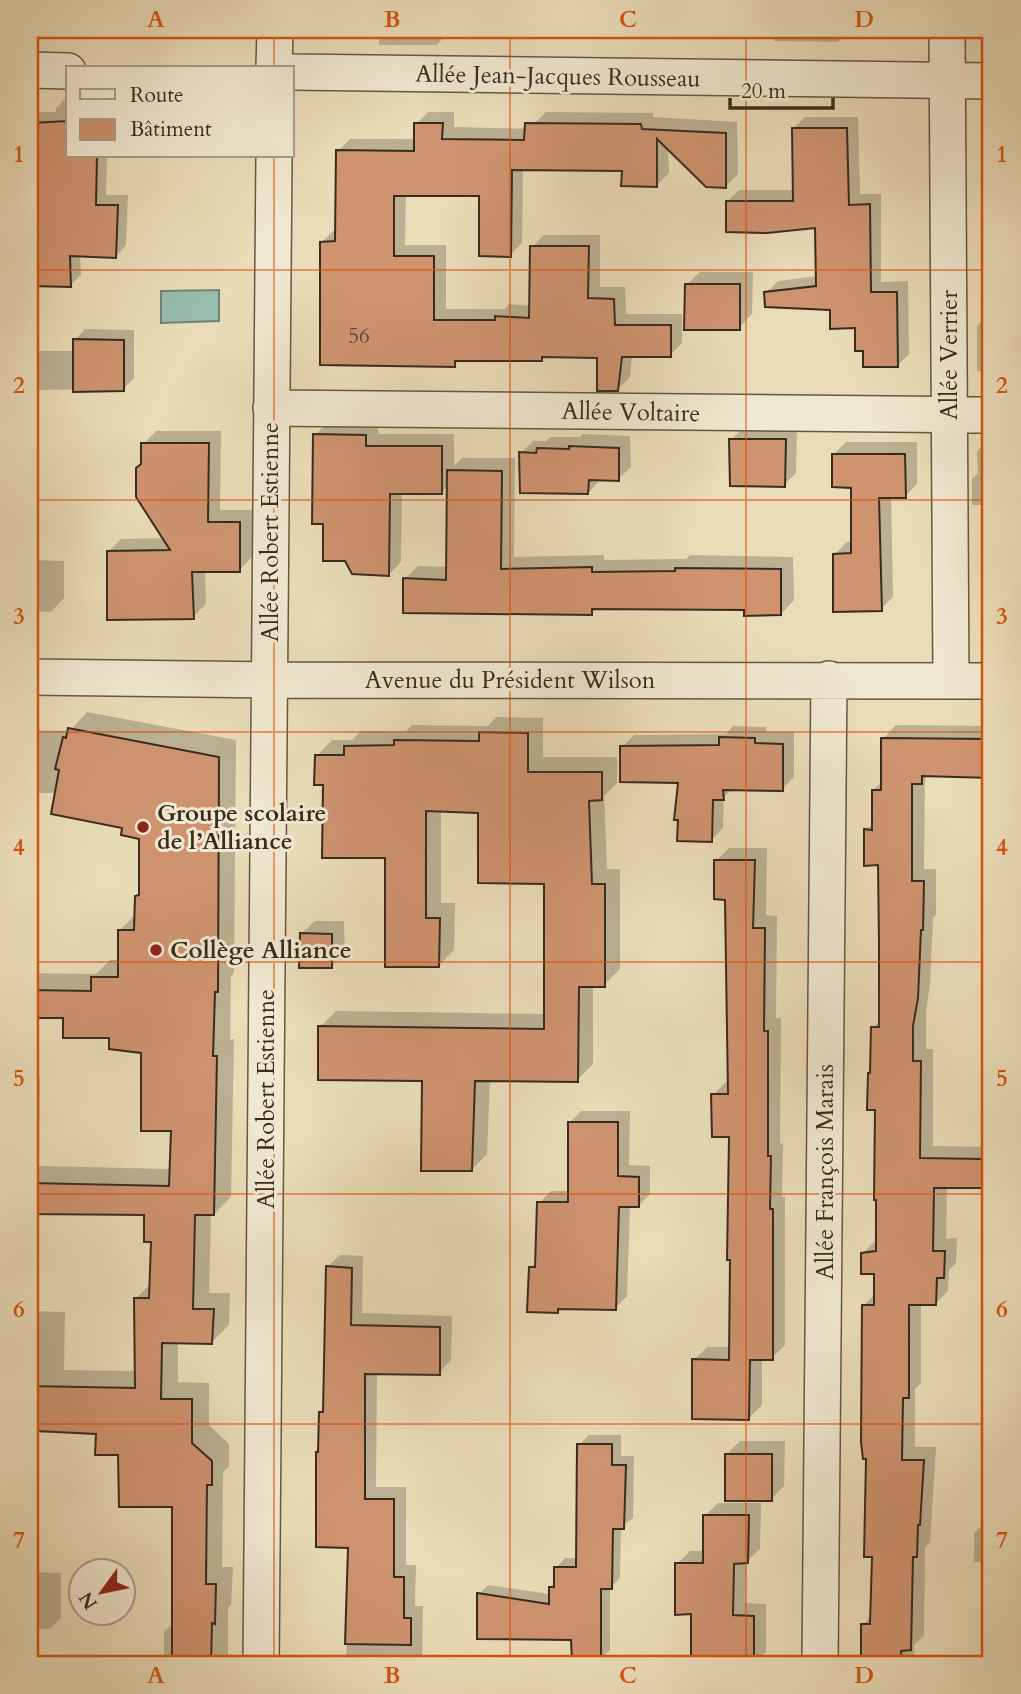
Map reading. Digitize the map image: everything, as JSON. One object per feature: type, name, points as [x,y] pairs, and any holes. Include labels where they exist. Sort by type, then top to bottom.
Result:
[{"type":"street","points":[[274,66],[275,30]]},
{"type":"street","name":"Allée Verrier","points":[[947,30],[951,680]]},
{"type":"street","points":[[30,70],[66,71]]},
{"type":"street","name":"Allée Jean-Jacques Rousseau","points":[[294,72],[991,81]]},
{"type":"street","name":"Allée Robert Estienne","points":[[261,1664],[274,158]]},
{"type":"street","name":"Allée Voltaire","points":[[271,408],[991,415]]},
{"type":"street","name":"Avenue du Président Wilson","points":[[30,677],[991,681]]},
{"type":"street","name":"Allée François Marais","points":[[820,1664],[829,679]]},
{"type":"shaded area","points":[[219,290],[219,321],[161,323],[161,291]]},
{"type":"building","points":[[66,121],[66,158],[97,158],[96,205],[118,205],[116,258],[70,256],[71,287],[30,286],[30,123]]},
{"type":"building","points":[[414,123],[443,123],[442,139],[524,140],[525,123],[641,124],[642,129],[726,133],[726,188],[706,187],[657,139],[657,187],[621,186],[622,171],[512,170],[511,257],[479,256],[479,196],[394,196],[394,256],[434,256],[434,320],[495,320],[495,316],[529,318],[530,246],[589,246],[588,298],[614,299],[615,325],[671,325],[671,357],[622,357],[618,391],[597,391],[597,358],[542,357],[542,361],[455,361],[455,367],[320,365],[320,242],[335,241],[336,150],[414,151]]},
{"type":"building","points":[[792,128],[847,128],[849,205],[870,204],[871,292],[897,292],[898,367],[863,367],[863,351],[855,351],[855,328],[830,329],[830,310],[765,307],[764,292],[816,286],[815,228],[767,233],[726,232],[726,201],[793,201]]},
{"type":"building","points":[[685,284],[740,284],[740,330],[684,330]]},
{"type":"building","points":[[73,339],[124,340],[124,391],[73,392]]},
{"type":"building","points":[[313,434],[366,435],[366,446],[442,446],[442,494],[390,494],[389,576],[352,574],[345,561],[323,561],[323,524],[312,524]]},
{"type":"building","points":[[729,439],[786,439],[785,487],[730,486]]},
{"type":"building","points":[[141,443],[209,443],[208,522],[240,522],[240,572],[192,572],[194,619],[107,620],[107,551],[170,550],[136,497],[136,468],[141,464]]},
{"type":"building","points":[[569,446],[619,448],[619,481],[589,480],[588,494],[520,493],[519,452],[536,453],[537,448],[569,449]]},
{"type":"building","points":[[832,454],[905,454],[906,498],[879,498],[882,611],[833,612],[833,554],[851,553],[851,488],[832,487]]},
{"type":"building","points":[[447,470],[502,471],[501,569],[592,567],[592,572],[675,571],[675,568],[781,569],[781,615],[744,616],[744,610],[592,609],[592,615],[403,613],[403,578],[446,580]]},
{"type":"building","points":[[68,728],[219,757],[218,992],[215,992],[213,1056],[217,1056],[214,1215],[195,1215],[193,1309],[214,1309],[212,1344],[162,1343],[161,1399],[192,1399],[192,1443],[212,1461],[212,1485],[207,1485],[206,1584],[216,1584],[211,1664],[172,1664],[172,1507],[119,1507],[118,1455],[95,1455],[96,1434],[36,1431],[37,1427],[30,1427],[30,1386],[135,1388],[134,1298],[149,1298],[151,1242],[144,1242],[144,1215],[30,1214],[30,1183],[169,1186],[171,1131],[141,1131],[141,1053],[109,1049],[109,1038],[63,1038],[63,1018],[30,1018],[30,990],[91,991],[91,977],[118,977],[118,930],[134,930],[135,896],[139,895],[139,839],[121,835],[122,828],[51,814],[59,770],[55,769]]},
{"type":"building","points":[[479,732],[528,733],[528,772],[602,772],[602,800],[589,801],[592,884],[605,884],[605,987],[579,987],[578,1082],[475,1081],[472,1171],[421,1171],[422,1081],[318,1080],[318,1026],[544,1029],[544,884],[478,883],[478,813],[426,811],[426,918],[440,918],[439,967],[385,967],[385,858],[322,858],[323,785],[314,785],[315,755],[344,755],[344,746],[394,745],[394,740],[479,741]]},
{"type":"building","points":[[719,737],[755,738],[755,743],[783,744],[783,791],[723,790],[724,800],[713,800],[712,842],[677,841],[678,820],[674,820],[678,783],[620,782],[620,746],[719,745]]},
{"type":"building","points":[[881,738],[991,739],[991,778],[922,776],[922,784],[912,784],[912,881],[924,881],[918,998],[913,1026],[913,1061],[921,1061],[920,1158],[983,1159],[984,1188],[934,1188],[933,1251],[945,1251],[944,1278],[937,1278],[936,1305],[909,1305],[909,1398],[903,1398],[902,1460],[924,1460],[917,1557],[913,1557],[911,1650],[901,1651],[902,1664],[861,1664],[861,1624],[870,1624],[872,1557],[864,1557],[866,1459],[863,1459],[861,1442],[862,1305],[874,1305],[874,1274],[861,1274],[861,1253],[876,1251],[875,1110],[867,1110],[871,1027],[879,1027],[878,865],[864,866],[864,829],[872,830],[872,790],[881,790]]},
{"type":"building","points":[[714,860],[755,860],[753,928],[765,928],[764,1031],[768,1031],[768,1156],[771,1156],[770,1209],[773,1209],[773,1360],[750,1360],[749,1420],[692,1419],[692,1359],[729,1360],[729,1137],[712,1137],[711,1094],[728,1094],[725,900],[714,899]]},
{"type":"building","points":[[300,933],[332,934],[332,968],[299,968]]},
{"type":"building","points":[[568,1122],[618,1122],[618,1176],[639,1177],[639,1207],[619,1207],[616,1310],[558,1309],[558,1313],[527,1312],[529,1267],[535,1267],[537,1202],[568,1202]]},
{"type":"building","points":[[326,1266],[352,1268],[351,1325],[440,1327],[440,1375],[365,1374],[365,1499],[394,1499],[394,1577],[404,1577],[404,1618],[411,1618],[411,1645],[345,1644],[348,1548],[316,1547],[316,1452],[319,1412],[323,1412]]},
{"type":"building","points":[[577,1444],[612,1444],[612,1465],[626,1465],[624,1529],[613,1529],[612,1589],[601,1589],[601,1661],[572,1661],[571,1640],[477,1639],[477,1593],[549,1604],[549,1587],[554,1587],[554,1567],[576,1567]]},
{"type":"building","points":[[725,1454],[772,1454],[772,1501],[725,1501]]},
{"type":"building","points":[[703,1515],[749,1515],[748,1563],[734,1564],[733,1615],[754,1616],[754,1664],[691,1664],[691,1614],[675,1615],[675,1563],[703,1563]]},
{"type":"place","name":"Groupe scolaire de l’Alliance","points":[[143,827]]},
{"type":"place","name":"Collège Alliance","points":[[156,950]]}]
